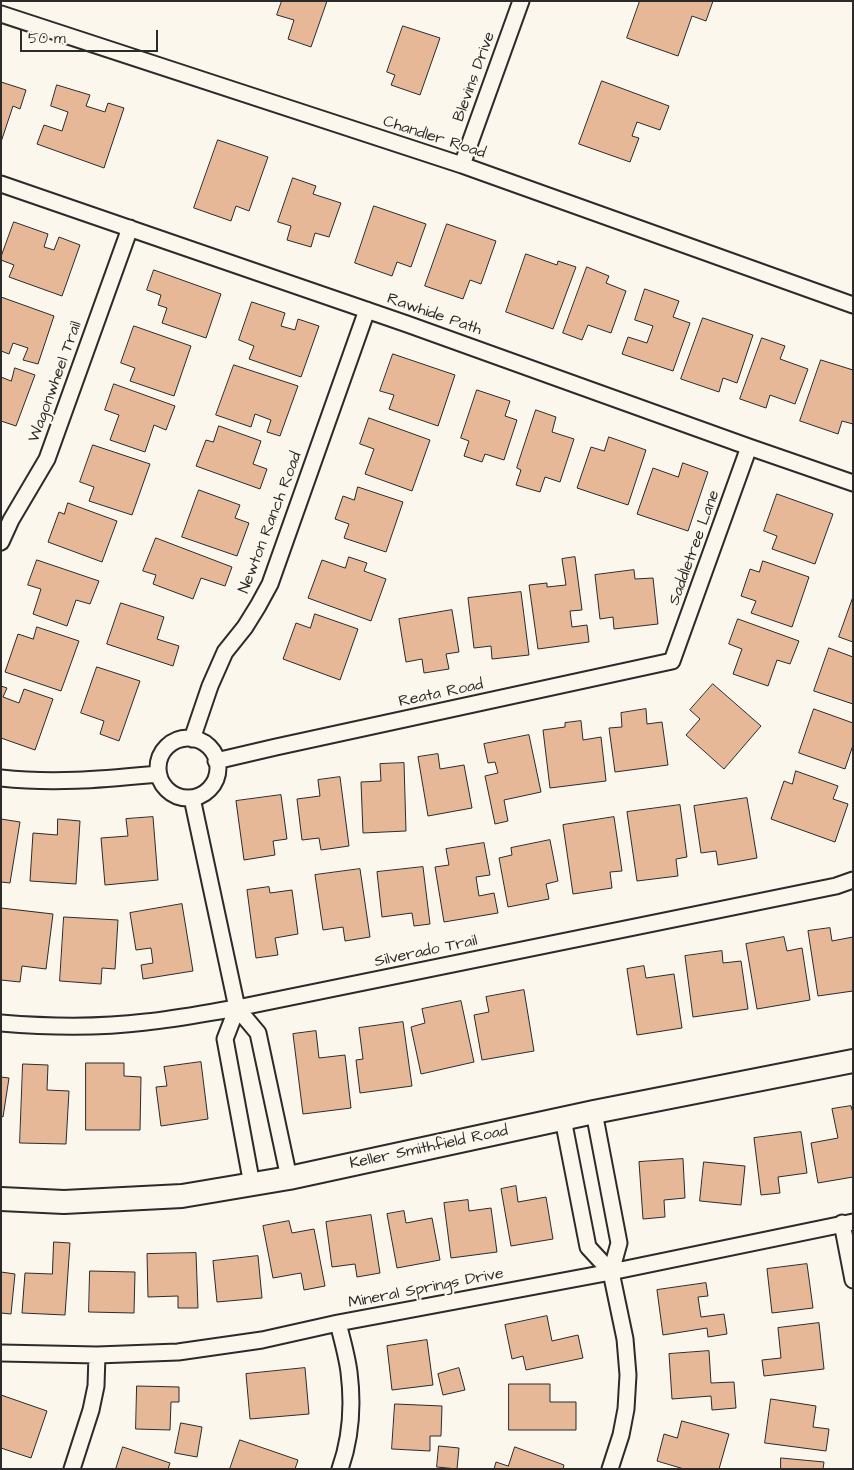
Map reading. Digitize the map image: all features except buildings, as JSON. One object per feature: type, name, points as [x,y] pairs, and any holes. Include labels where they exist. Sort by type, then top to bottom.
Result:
[{"type":"main road","name":"Keller Smithfield Road","points":[[1,1199],[64,1202],[121,1200],[182,1196],[252,1185],[594,1112],[853,1061]]},
{"type":"street","name":"Blevins Drive","points":[[462,166],[521,1]]},
{"type":"street","name":"Chandler Road","points":[[1,14],[462,166],[853,306]]},
{"type":"street","name":"Rawhide Path","points":[[1,184],[367,310],[853,483]]},
{"type":"street","name":"Wagonwheel Trail","points":[[1,542],[11,520],[47,459],[130,228]]},
{"type":"street","name":"Newton Ranch Road","points":[[192,739],[210,686],[222,659],[258,606],[270,584],[367,310]]},
{"type":"street","name":"Saddletree Lane","points":[[672,661],[750,447]]},
{"type":"street","name":"Reata Road","points":[[216,761],[672,661]]},
{"type":"street","points":[[183,739],[192,739],[208,746],[216,761],[217,771],[210,789],[202,795],[192,798],[174,795],[167,790],[158,774],[158,764],[166,748],[174,742],[183,739]]},
{"type":"street","points":[[1,778],[56,782],[158,774]]},
{"type":"street","points":[[192,798],[237,1008],[258,1032],[289,1178]]},
{"type":"street","name":"Silverado Trail","points":[[1,1023],[29,1026],[81,1027],[146,1022],[237,1008],[836,886],[853,880]]},
{"type":"street","points":[[237,1008],[225,1039],[252,1185]]},
{"type":"street","points":[[594,1112],[619,1243],[611,1272],[624,1338],[628,1375],[621,1435],[610,1469]]},
{"type":"street","points":[[564,1119],[588,1247],[611,1272]]},
{"type":"street","points":[[847,1223],[853,1280]]},
{"type":"street","name":"Mineral Springs Drive","points":[[1,1353],[97,1355],[178,1352],[262,1340],[338,1323],[611,1272],[847,1223]]},
{"type":"street","points":[[338,1323],[349,1373],[351,1407],[349,1434],[340,1469]]},
{"type":"street","points":[[72,1469],[91,1410],[96,1386],[97,1355]]}]
